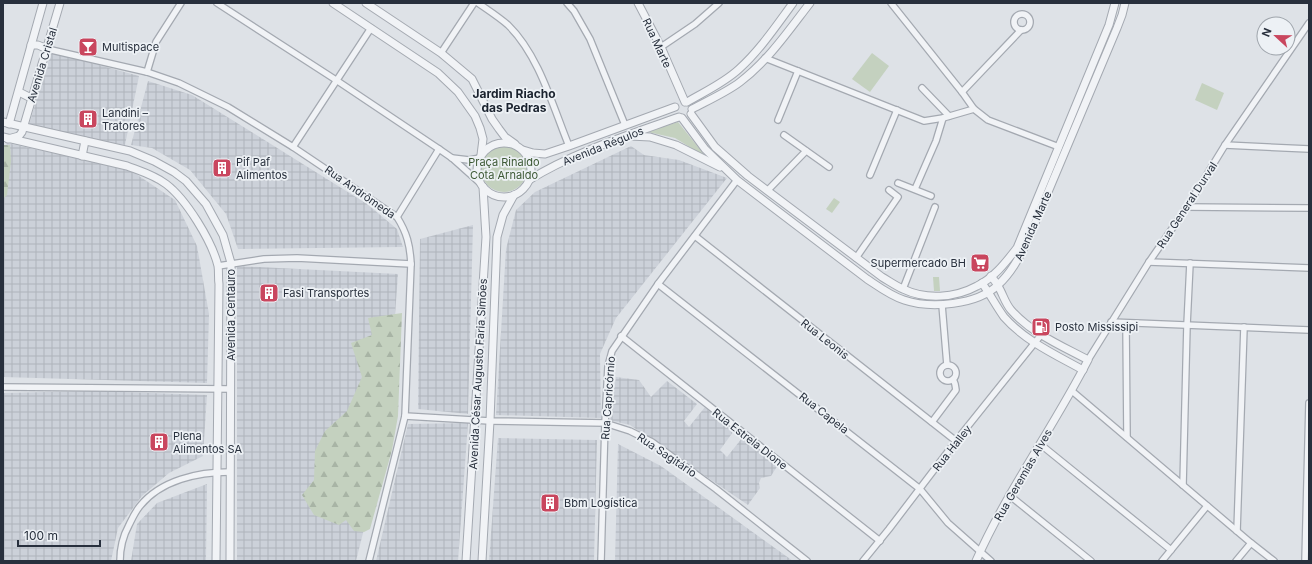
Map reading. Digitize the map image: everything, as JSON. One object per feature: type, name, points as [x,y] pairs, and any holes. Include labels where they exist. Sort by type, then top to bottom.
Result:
[{"type":"street","name":"Avenida Cristal","points":[[6,123],[19,92],[43,3]]},
{"type":"street","name":"Avenida Cristal","points":[[23,127],[60,3]]},
{"type":"street","points":[[147,72],[156,42],[181,3]]},
{"type":"street","points":[[216,3],[336,80],[452,158],[489,193],[506,197],[514,195],[520,191],[529,180],[531,172],[531,164],[528,156],[523,150],[505,137],[495,124],[472,79],[441,53],[366,3]]},
{"type":"street","points":[[333,3],[438,73],[458,92],[475,116],[483,139],[477,170],[482,185]]},
{"type":"street","points":[[441,53],[474,3]]},
{"type":"street","points":[[478,3],[508,25],[524,44],[536,62],[569,146]]},
{"type":"street","points":[[567,3],[574,11],[590,39],[625,125]]},
{"type":"street","name":"Rua Marte","points":[[638,3],[661,47],[676,84],[682,104]]},
{"type":"street","points":[[661,47],[695,24],[719,3]]},
{"type":"street","name":"Avenida Régulos","points":[[523,150],[545,154],[682,104],[722,82],[738,70],[754,54],[794,3]]},
{"type":"street","points":[[691,111],[689,104],[682,104],[675,113],[680,118],[687,118],[691,111],[740,82],[765,58],[810,3]]},
{"type":"street","points":[[891,3],[974,109],[988,120],[1062,149]]},
{"type":"street","name":"Avenida Marte","points":[[680,118],[705,149],[737,180],[867,279],[887,292],[904,300],[922,304],[942,305],[975,298],[998,286],[1011,271],[1027,242],[1109,25],[1115,3]]},
{"type":"street","name":"Avenida Marte","points":[[691,111],[714,147],[882,277],[903,289],[927,296],[962,293],[977,286],[991,276],[1004,264],[1016,248],[1117,28],[1125,3]]},
{"type":"street","name":"Rua General Durval","points":[[1072,391],[1088,360],[1149,262],[1309,23]]},
{"type":"street","points":[[1109,25],[1117,28]]},
{"type":"street","points":[[293,146],[371,28]]},
{"type":"street","points":[[962,92],[1021,30]]},
{"type":"street","points":[[31,45],[38,45],[47,49]]},
{"type":"street","name":"Rua Andrômeda","points":[[47,49],[147,72],[179,83],[228,107],[293,146],[397,217],[405,230],[410,248],[411,264],[405,416],[369,561]]},
{"type":"street","points":[[765,58],[924,121],[943,118],[974,109]]},
{"type":"street","points":[[778,120],[798,71]]},
{"type":"street","points":[[922,88],[949,116]]},
{"type":"street","points":[[19,92],[29,97],[33,96]]},
{"type":"street","points":[[870,175],[897,110]]},
{"type":"street","name":"Avenida Régulos","points":[[529,180],[560,163],[624,136],[680,118]]},
{"type":"street","points":[[915,189],[936,141],[943,118]]},
{"type":"street","name":"Avenida Centauro","points":[[6,123],[130,151],[154,161],[174,172],[186,181],[206,204],[223,235],[231,263],[230,561]]},
{"type":"street","points":[[6,138],[19,136],[23,127]]},
{"type":"street","points":[[784,135],[829,167]]},
{"type":"street","points":[[624,136],[650,137],[676,145],[726,170]]},
{"type":"street","name":"Avenida Centauro","points":[[6,138],[127,166],[147,173],[165,183],[178,194],[186,204],[208,241],[218,266],[219,284],[216,561]]},
{"type":"street","points":[[82,156],[84,141]]},
{"type":"street","points":[[452,158],[469,160],[480,156],[486,149],[500,142],[515,144]]},
{"type":"street","points":[[1226,145],[1309,149]]},
{"type":"street","points":[[397,217],[439,149]]},
{"type":"street","points":[[762,199],[768,190],[806,151]]},
{"type":"street","name":"Rua Capricórnio","points":[[601,561],[605,423],[608,366],[612,351],[658,284],[737,180]]},
{"type":"street","points":[[898,183],[931,196]]},
{"type":"street","name":"Avenida César Augusto Faria Simões","points":[[466,561],[486,236],[482,185]]},
{"type":"street","points":[[856,258],[898,197],[889,190]]},
{"type":"street","name":"Avenida César Augusto Faria Simões","points":[[482,561],[490,422],[497,237],[503,215],[514,195]]},
{"type":"street","points":[[903,289],[935,207]]},
{"type":"street","points":[[1187,207],[1309,208]]},
{"type":"street","name":"Rua Leonis","points":[[695,236],[956,441]]},
{"type":"street","points":[[218,266],[264,259],[297,258],[411,264]]},
{"type":"street","points":[[1149,262],[1309,268]]},
{"type":"street","points":[[1183,485],[1190,264]]},
{"type":"street","points":[[991,276],[1011,310],[1027,324],[1041,334],[1088,360]]},
{"type":"street","points":[[982,283],[1004,316],[1014,326],[1035,343],[1083,370]]},
{"type":"street","name":"Rua Capela","points":[[658,284],[920,489],[948,523],[991,561]]},
{"type":"street","points":[[941,296],[947,365]]},
{"type":"street","points":[[1111,322],[1126,324],[1309,330]]},
{"type":"street","points":[[1126,324],[1126,437]]},
{"type":"street","points":[[1237,531],[1244,327]]},
{"type":"street","name":"Rua Halley","points":[[863,561],[1041,334]]},
{"type":"street","name":"Rua Estrela Dione","points":[[621,336],[880,541]]},
{"type":"street","points":[[947,365],[952,366],[955,369],[956,374],[953,379],[948,381],[946,380],[941,374],[941,369],[947,365]]},
{"type":"street","points":[[932,422],[956,390],[953,379]]},
{"type":"street","points":[[3,387],[231,389]]},
{"type":"street","points":[[1072,391],[1274,561]]},
{"type":"street","name":"Rua Geremias Alves","points":[[976,561],[1010,495],[1072,391]]},
{"type":"street","points":[[1305,561],[1308,525],[1309,403]]},
{"type":"street","name":"Rua Sagitário","points":[[405,416],[490,422],[605,423],[630,431],[652,442],[716,489],[807,561]]},
{"type":"street","points":[[1040,444],[1170,550]]},
{"type":"street","points":[[120,561],[125,533],[140,506],[160,488],[196,475],[216,472],[230,472]]},
{"type":"street","points":[[1010,495],[1090,561]]},
{"type":"street","points":[[1162,561],[1207,506]]},
{"type":"street","points":[[1236,561],[1251,543]]},
{"type":"shaded area","name":"Landini – Tratores","points":[[51,52],[139,76],[125,145],[28,128]]},
{"type":"shaded area","name":"Pif Paf Alimentos","points":[[148,81],[192,95],[367,204],[397,229],[403,247],[238,249],[226,214],[190,170],[152,148],[131,145]]},
{"type":"shaded area","points":[[7,143],[130,170],[175,200],[197,246],[209,314],[207,383],[3,377],[3,158]]},
{"type":"shaded area","points":[[631,146],[644,155],[679,160],[727,178],[616,318],[600,354],[601,418],[496,415],[506,249],[516,210],[535,192]]},
{"type":"shaded area","points":[[473,225],[468,414],[418,409],[420,239]]},
{"type":"shaded area","points":[[237,266],[398,274],[386,441],[356,561],[237,561]]},
{"type":"shaded area","points":[[616,377],[639,380],[651,397],[667,381],[697,404],[684,421],[689,427],[705,407],[733,432],[720,450],[727,457],[742,438],[778,465],[771,476],[761,478],[759,483],[760,488],[748,505],[630,425],[609,420]]},
{"type":"shaded area","points":[[93,391],[207,395],[203,456],[169,473],[142,496],[118,528],[111,561],[3,561],[3,393]]},
{"type":"shaded area","points":[[468,423],[458,561],[376,561],[408,424]]},
{"type":"shaded area","points":[[498,438],[597,440],[594,561],[489,561]]},
{"type":"shaded area","points":[[618,444],[661,466],[793,561],[615,561]]},
{"type":"shaded area","points":[[207,484],[206,561],[131,561],[137,524],[157,503]]},
{"type":"green space","points":[[872,53],[889,66],[870,92],[852,79]]},
{"type":"green space","points":[[1202,83],[1224,93],[1217,110],[1195,100]]},
{"type":"green space","points":[[678,122],[706,157],[675,138],[648,132]]},
{"type":"green space","points":[[3,145],[10,145],[11,161],[7,195],[3,199]]},
{"type":"green space","name":"Praça Rinaldo Cota Arnaldo","points":[[499,146],[509,146],[517,150],[523,156],[527,164],[527,174],[523,182],[517,188],[509,192],[499,192],[491,188],[485,182],[481,174],[481,164],[485,156],[491,150]]},
{"type":"green space","points":[[834,198],[840,202],[832,213],[826,209]]},
{"type":"green space","points":[[933,277],[939,277],[940,291],[934,291]]},
{"type":"green space","points":[[402,313],[398,416],[392,450],[370,529],[364,532],[354,531],[346,520],[339,525],[314,515],[302,495],[314,480],[315,451],[325,431],[347,411],[362,377],[351,343],[372,335],[368,318]]},
{"type":"place","name":"Multispace","points":[[88,47]]},
{"type":"place","name":"Landini – Tratores","points":[[88,119]]},
{"type":"place","name":"Pif Paf Alimentos","points":[[222,168]]},
{"type":"place","name":"Supermercado BH","points":[[980,263]]},
{"type":"place","name":"Fasi Transportes","points":[[269,293]]},
{"type":"place","name":"Posto Mississipi","points":[[1041,327]]},
{"type":"place","name":"Plena Alimentos SA","points":[[159,442]]},
{"type":"place","name":"Bbm Logística","points":[[550,503]]},
{"type":"district","name":"Jardim Riacho das Pedras","points":[[514,101]]}]
